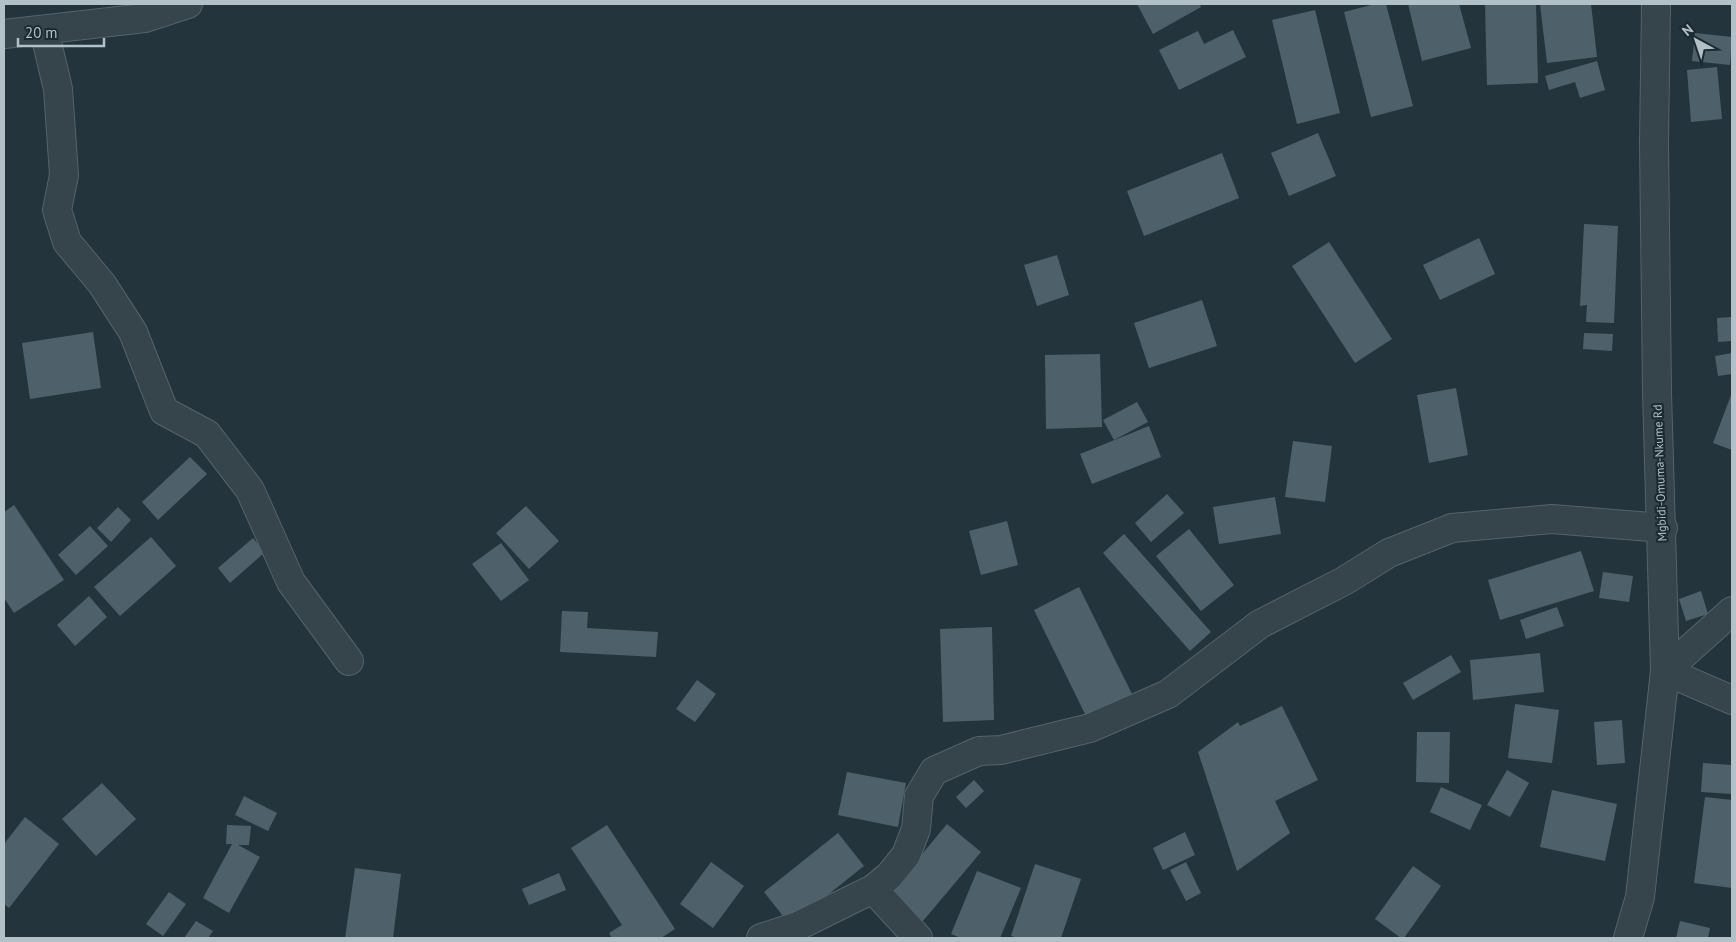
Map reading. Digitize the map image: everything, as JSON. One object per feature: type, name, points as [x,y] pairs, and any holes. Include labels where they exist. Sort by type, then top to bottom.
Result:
[{"type":"street","points":[[4,34],[145,18],[188,4]]},
{"type":"street","name":"Mgbidi-Omuma-Nkume Rd","points":[[1628,938],[1640,898],[1665,671],[1654,142],[1656,4]]},
{"type":"street","points":[[44,30],[58,89],[64,175],[58,210],[68,242],[102,284],[133,332],[164,411],[207,434],[250,490],[291,582],[349,661]]},
{"type":"street","points":[[761,938],[798,926],[873,889],[889,876],[906,855],[916,829],[919,796],[934,771],[979,751],[1000,750],[1090,728],[1168,694],[1260,624],[1344,581],[1389,552],[1452,528],[1543,520],[1663,528]]},
{"type":"street","points":[[1732,610],[1665,671],[1732,700]]},
{"type":"street","points":[[873,889],[918,938]]},
{"type":"building","points":[[1137,4],[1200,4],[1201,7],[1153,34]]},
{"type":"building","points":[[1375,4],[1386,4],[1413,106],[1371,117],[1344,12]]},
{"type":"building","points":[[1408,4],[1459,4],[1471,48],[1422,61]]},
{"type":"building","points":[[1485,4],[1536,4],[1538,83],[1487,85]]},
{"type":"building","points":[[1540,4],[1591,4],[1597,57],[1547,63]]},
{"type":"building","points":[[1315,10],[1340,113],[1297,124],[1272,20]]},
{"type":"building","points":[[1233,30],[1246,57],[1179,90],[1159,50],[1198,31],[1204,44]]},
{"type":"building","points":[[1695,33],[1732,37],[1730,65],[1692,61]]},
{"type":"building","points":[[1597,61],[1605,90],[1580,98],[1575,82],[1549,90],[1545,76]]},
{"type":"building","points":[[1717,67],[1722,119],[1691,122],[1687,70]]},
{"type":"building","points":[[1318,133],[1336,176],[1289,196],[1271,153]]},
{"type":"building","points":[[1222,153],[1239,198],[1144,236],[1127,191]]},
{"type":"building","points":[[1584,224],[1618,226],[1614,323],[1586,322],[1587,305],[1580,306]]},
{"type":"building","points":[[1479,238],[1495,274],[1440,300],[1423,265]]},
{"type":"building","points":[[1329,242],[1392,339],[1355,363],[1292,266]]},
{"type":"building","points":[[1057,255],[1069,295],[1037,306],[1024,265]]},
{"type":"building","points":[[1202,300],[1217,346],[1149,368],[1134,323]]},
{"type":"building","points":[[1732,317],[1732,341],[1718,342],[1717,318]]},
{"type":"building","points":[[93,332],[101,388],[30,399],[22,343]]},
{"type":"building","points":[[1584,333],[1613,334],[1612,351],[1583,349]]},
{"type":"building","points":[[1732,353],[1732,374],[1718,376],[1715,356]]},
{"type":"building","points":[[1100,354],[1102,427],[1046,429],[1045,355]]},
{"type":"building","points":[[1456,388],[1468,455],[1429,463],[1417,395]]},
{"type":"building","points":[[1732,395],[1732,450],[1713,443]]},
{"type":"building","points":[[1137,402],[1148,422],[1114,440],[1103,420]]},
{"type":"building","points":[[1149,426],[1161,457],[1092,484],[1080,454]]},
{"type":"building","points":[[1293,441],[1332,446],[1325,502],[1285,497]]},
{"type":"building","points":[[190,457],[207,474],[158,520],[142,502]]},
{"type":"building","points":[[1167,494],[1184,513],[1151,542],[1135,523]]},
{"type":"building","points":[[1275,497],[1281,534],[1219,544],[1213,507]]},
{"type":"building","points":[[14,505],[64,580],[14,613],[4,598],[4,512]]},
{"type":"building","points":[[526,506],[559,541],[529,569],[496,533]]},
{"type":"building","points":[[118,507],[131,520],[111,542],[97,528]]},
{"type":"building","points":[[1007,521],[1018,565],[981,575],[969,531]]},
{"type":"building","points":[[90,526],[108,546],[76,575],[58,555]]},
{"type":"building","points":[[1189,529],[1234,585],[1201,611],[1156,556]]},
{"type":"building","points":[[1124,534],[1211,632],[1190,651],[1103,553]]},
{"type":"building","points":[[151,537],[176,566],[120,616],[94,587]]},
{"type":"building","points":[[253,538],[265,552],[230,583],[218,568]]},
{"type":"building","points":[[501,543],[529,580],[501,601],[472,564]]},
{"type":"building","points":[[1581,551],[1594,591],[1500,620],[1488,580]]},
{"type":"building","points":[[1603,572],[1633,576],[1629,602],[1599,598]]},
{"type":"building","points":[[1079,587],[1132,694],[1086,716],[1034,610]]},
{"type":"building","points":[[1701,591],[1708,614],[1686,621],[1679,599]]},
{"type":"building","points":[[89,596],[107,617],[75,646],[57,625]]},
{"type":"building","points":[[1557,607],[1564,626],[1526,639],[1520,620]]},
{"type":"building","points":[[562,611],[588,612],[587,628],[658,632],[656,657],[560,652]]},
{"type":"building","points":[[992,627],[994,720],[943,722],[940,629]]},
{"type":"building","points":[[1540,653],[1544,692],[1473,700],[1470,660]]},
{"type":"building","points":[[1451,655],[1461,672],[1413,700],[1403,683]]},
{"type":"building","points":[[697,680],[716,694],[695,722],[676,709]]},
{"type":"building","points":[[1515,704],[1559,710],[1552,763],[1508,758]]},
{"type":"building","points":[[1282,706],[1318,780],[1275,801],[1290,833],[1237,871],[1198,752],[1238,722],[1240,726]]},
{"type":"building","points":[[1622,720],[1625,763],[1597,765],[1594,722]]},
{"type":"building","points":[[1417,732],[1450,732],[1449,783],[1416,782]]},
{"type":"building","points":[[1703,763],[1732,765],[1732,794],[1701,792]]},
{"type":"building","points":[[1507,770],[1529,783],[1510,817],[1487,805]]},
{"type":"building","points":[[847,772],[906,783],[898,827],[838,815]]},
{"type":"building","points":[[974,780],[984,791],[966,808],[956,797]]},
{"type":"building","points":[[102,783],[136,819],[96,856],[62,819]]},
{"type":"building","points":[[1441,787],[1482,805],[1470,830],[1430,812]]},
{"type":"building","points":[[1552,790],[1617,804],[1605,861],[1540,847]]},
{"type":"building","points":[[244,796],[277,813],[268,831],[235,815]]},
{"type":"building","points":[[1705,797],[1732,800],[1732,888],[1694,883]]},
{"type":"building","points":[[25,817],[59,844],[9,908],[4,904],[4,844]]},
{"type":"building","points":[[947,824],[981,852],[923,921],[889,894]]},
{"type":"building","points":[[227,825],[251,826],[249,845],[238,845],[260,857],[229,913],[203,898],[232,844],[226,844]]},
{"type":"building","points":[[607,825],[675,929],[661,938],[612,938],[609,933],[622,925],[571,848]]},
{"type":"building","points":[[1185,832],[1195,855],[1163,870],[1153,848]]},
{"type":"building","points":[[838,833],[864,866],[790,925],[764,892]]},
{"type":"building","points":[[711,862],[744,886],[713,928],[680,904]]},
{"type":"building","points":[[1186,862],[1201,893],[1186,901],[1170,870]]},
{"type":"building","points":[[1035,864],[1081,879],[1061,938],[1018,938],[1011,936]]},
{"type":"building","points":[[1413,866],[1441,886],[1404,938],[1401,938],[1375,919]]},
{"type":"building","points":[[355,868],[401,874],[393,938],[345,938]]},
{"type":"building","points":[[977,871],[1021,888],[1000,938],[961,938],[951,934]]},
{"type":"building","points":[[559,873],[566,890],[529,905],[522,889]]},
{"type":"building","points":[[169,892],[186,904],[163,936],[146,924]]},
{"type":"building","points":[[196,921],[213,931],[208,938],[184,938]]},
{"type":"building","points":[[1680,921],[1710,928],[1708,938],[1676,938]]}]
